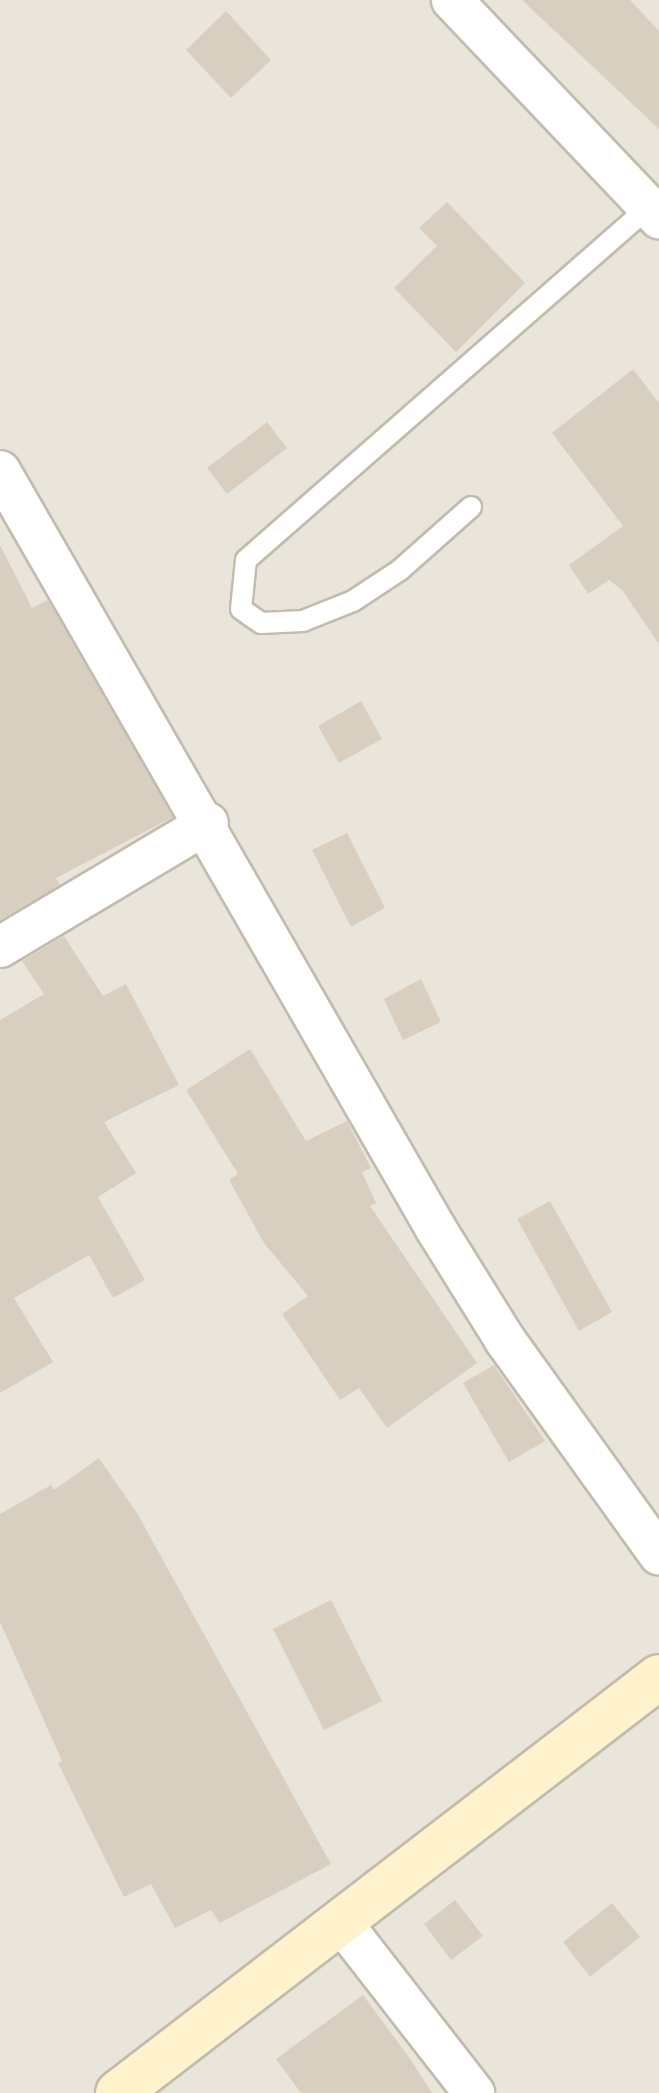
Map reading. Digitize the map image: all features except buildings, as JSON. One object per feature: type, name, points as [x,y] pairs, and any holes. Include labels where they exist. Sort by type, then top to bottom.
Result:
[{"type":"main road","points":[[118,2093],[659,1677]]},
{"type":"street","points":[[452,0],[654,213]]},
{"type":"street","points":[[5,490],[208,823],[489,1316],[659,1554]]},
{"type":"street","points":[[0,947],[208,823]]},
{"type":"street","points":[[341,1922],[474,2093]]},
{"type":"lane","points":[[471,507],[400,570],[353,601],[303,621],[261,623],[241,609],[246,560],[654,213]]},
{"type":"shaded area","points":[[0,0],[659,0],[659,2093],[0,2093]]}]
